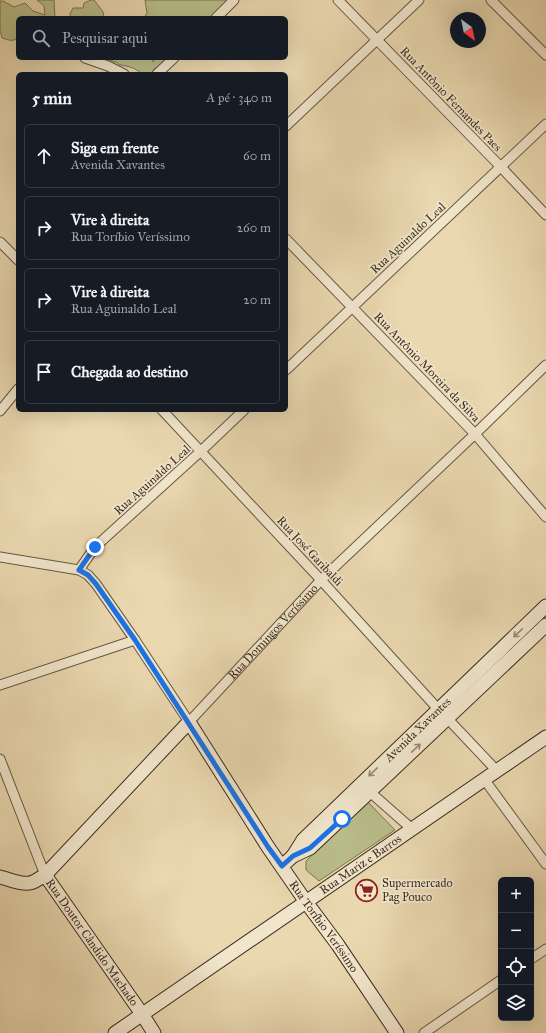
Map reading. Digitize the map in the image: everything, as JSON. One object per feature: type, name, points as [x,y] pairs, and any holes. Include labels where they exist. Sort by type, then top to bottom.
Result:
[{"type":"main road","name":"Avenida Xavantes","points":[[293,856],[310,848],[370,792],[546,606]]},
{"type":"main road","name":"Avenida Xavantes","points":[[282,866],[293,856],[303,840],[443,714],[546,625]]},
{"type":"main road","name":"Rua Toríbio Veríssimo","points":[[189,722],[268,847],[338,945],[397,1033]]},
{"type":"main road","name":"Rua Domingos Veríssimo","points":[[0,877],[23,884],[34,881],[45,875],[189,722]]},
{"type":"main road","name":"Rua Mariz e Barros","points":[[115,1033],[412,830],[546,736]]},
{"type":"main road","name":"Rua Doutor Cândido Machado","points":[[45,875],[154,1033]]},
{"type":"street","points":[[218,16],[234,0]]},
{"type":"street","name":"Rua Antônio Fernandes Paes","points":[[338,0],[546,215]]},
{"type":"street","points":[[288,124],[419,0]]},
{"type":"street","points":[[491,0],[546,55]]},
{"type":"street","points":[[91,60],[120,72]]},
{"type":"street","points":[[159,72],[172,60]]},
{"type":"street","name":"Rua Aguinaldo Leal","points":[[288,368],[546,124]]},
{"type":"street","name":"Rua Antônio Moreira da Silva","points":[[288,241],[475,434],[546,517]]},
{"type":"street","points":[[1,244],[16,258]]},
{"type":"street","name":"Rua Domingos Veríssimo","points":[[189,722],[321,580],[546,365]]},
{"type":"street","points":[[0,411],[16,391]]},
{"type":"street","name":"Rua José Garibaldi","points":[[164,412],[497,771]]},
{"type":"street","name":"Rua Aguinaldo Leal","points":[[79,570],[95,547],[242,412]]},
{"type":"street","name":"Rua Toríbio Veríssimo","points":[[0,558],[79,570],[88,575],[96,584],[135,640],[189,722]]},
{"type":"street","points":[[0,685],[135,640]]},
{"type":"street","name":"Rua Doutor Cândido Machado","points":[[0,759],[45,875]]},
{"type":"street","points":[[484,779],[546,864]]},
{"type":"street","points":[[370,792],[412,830]]},
{"type":"street","points":[[534,957],[546,949]]},
{"type":"street","points":[[424,1033],[498,982]]},
{"type":"green space","points":[[37,0],[54,0],[55,16],[16,16],[16,39],[8,40],[2,38],[0,30],[0,1],[14,7],[25,3],[33,11],[45,15],[44,6]]},
{"type":"green space","points":[[94,0],[103,12],[104,16],[70,16],[73,8],[83,8],[84,3]]},
{"type":"green space","points":[[145,0],[231,0],[216,16],[145,16],[147,13]]},
{"type":"green space","points":[[108,60],[152,60],[153,62],[155,60],[166,60],[163,64],[154,69],[153,72],[139,72]]},
{"type":"green space","points":[[368,802],[395,830],[319,881],[306,870],[306,861]]},
{"type":"place","name":"Supermercado Pag Pouco","points":[[366,890]]},
{"type":"route","points":[[95,547],[79,570],[88,575],[96,584],[135,640],[268,847],[282,866],[293,856],[310,848],[342,819]]}]
